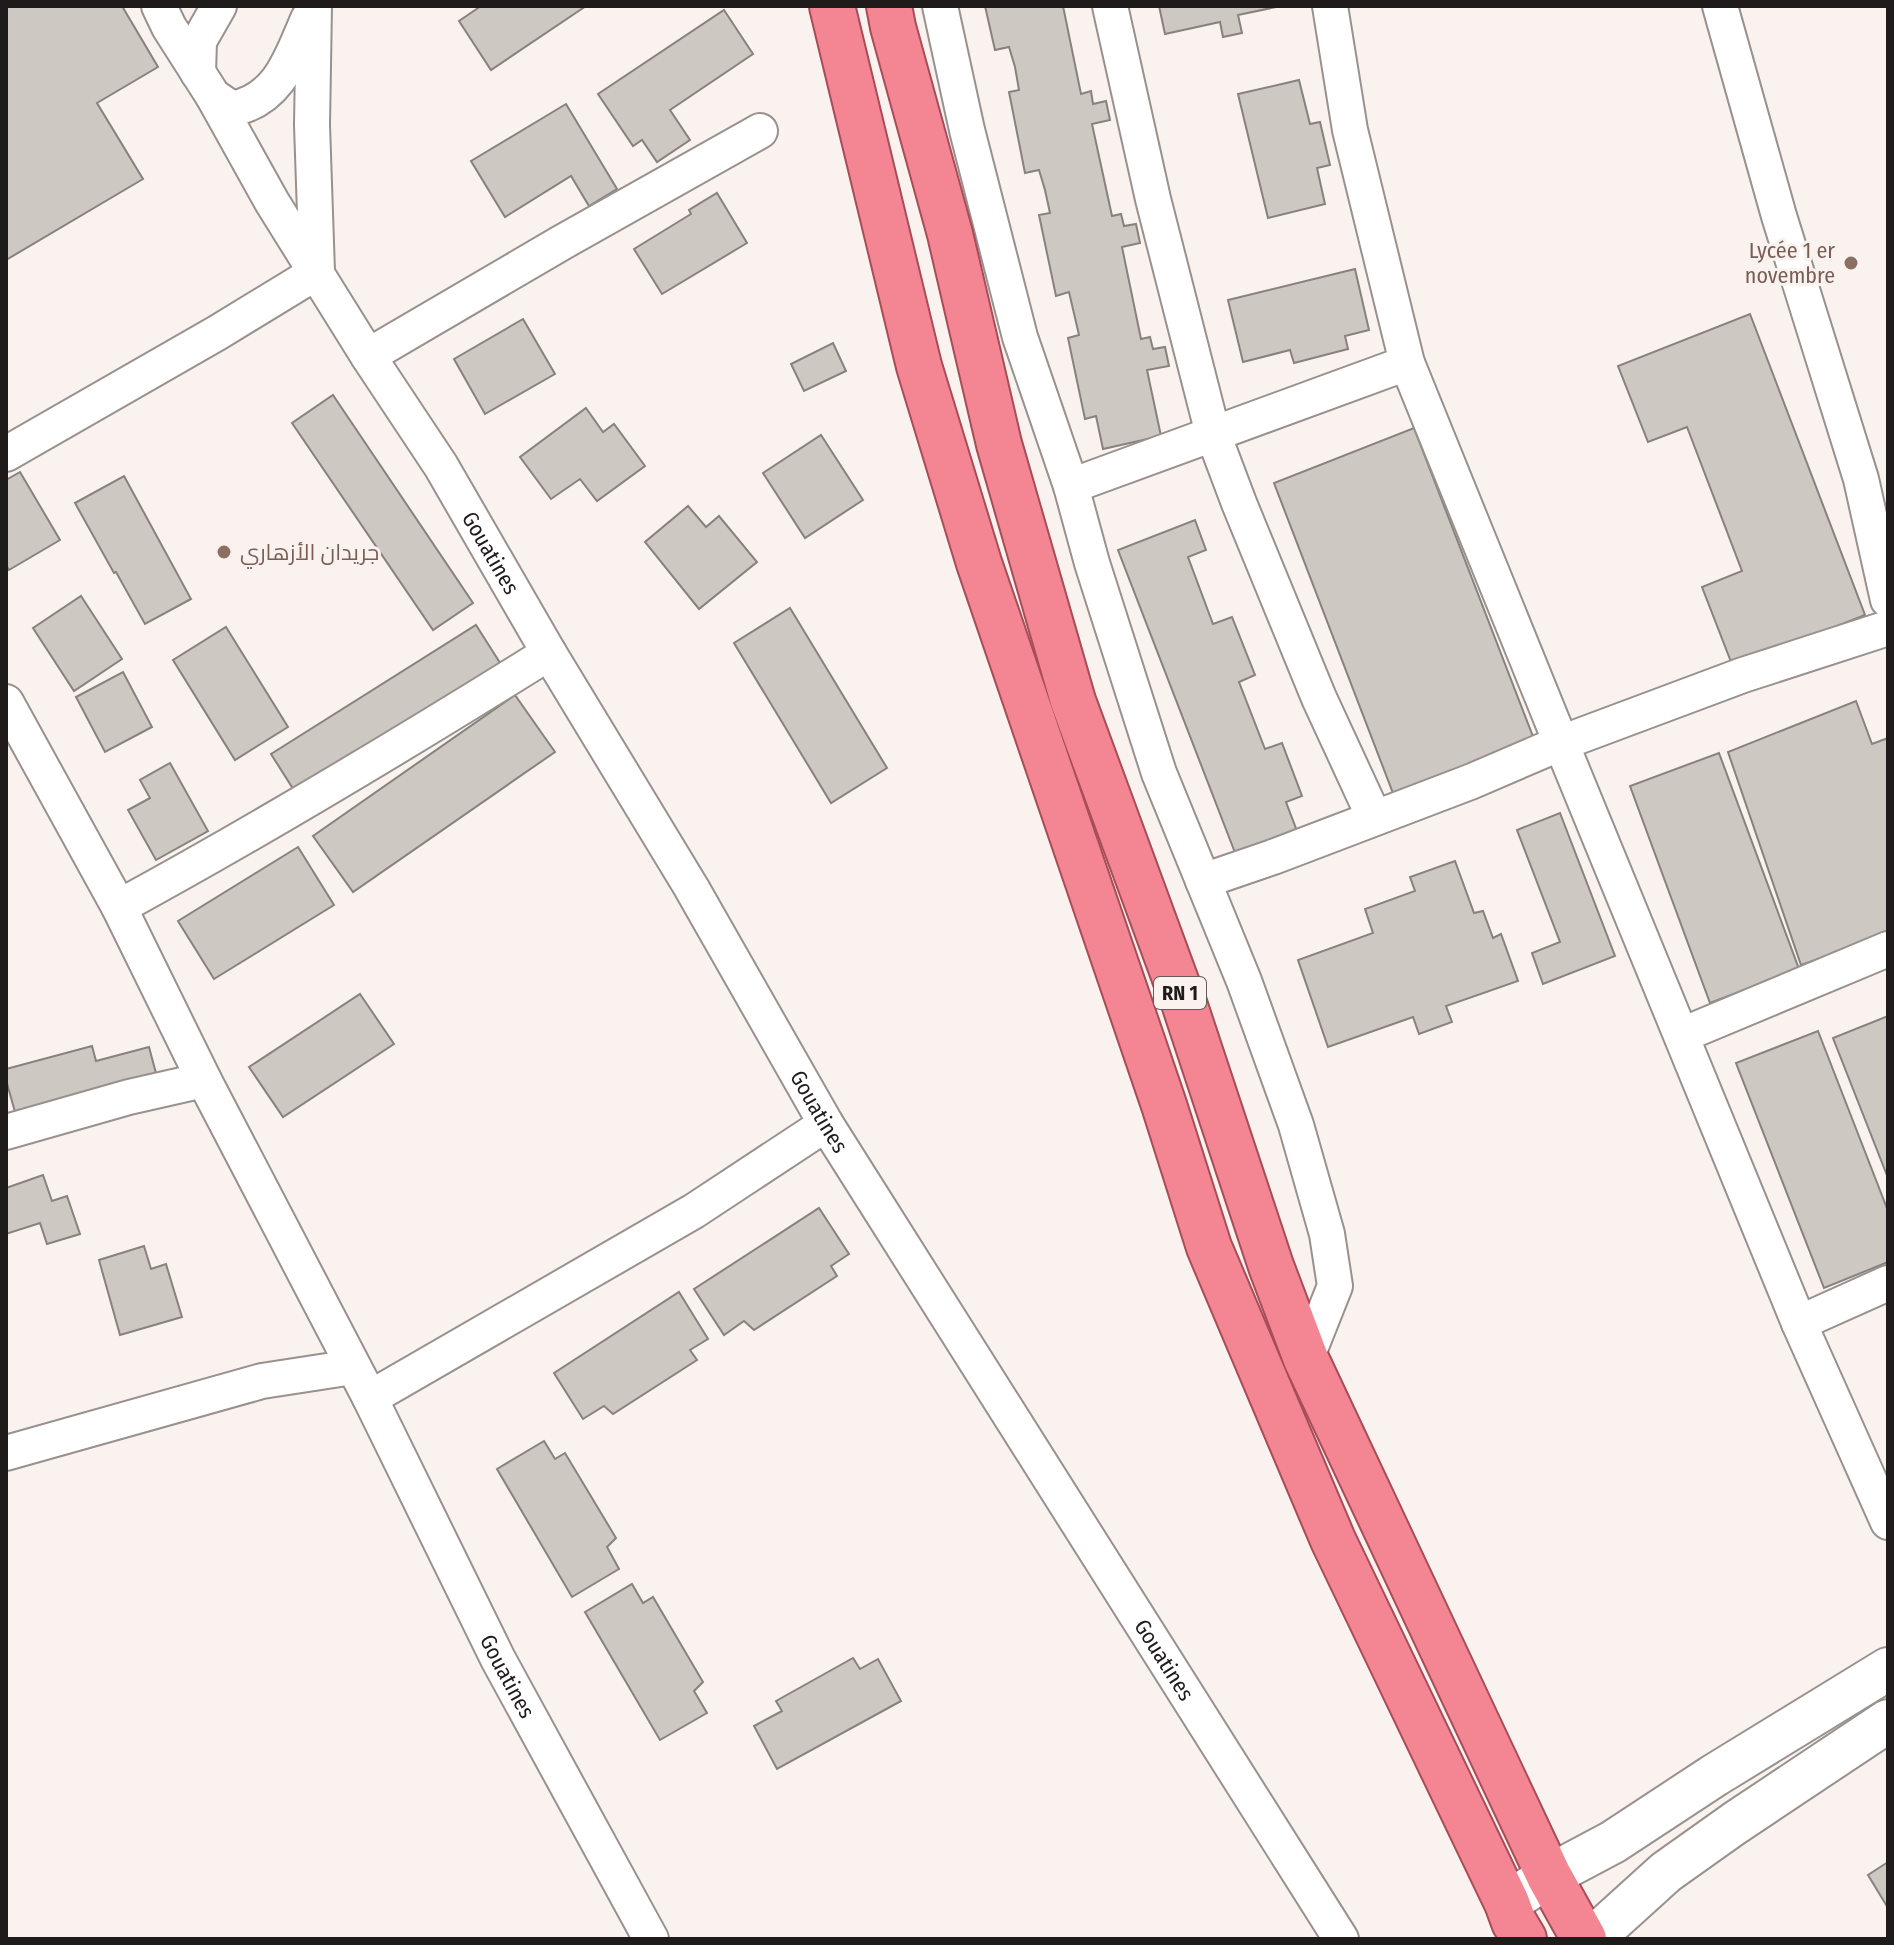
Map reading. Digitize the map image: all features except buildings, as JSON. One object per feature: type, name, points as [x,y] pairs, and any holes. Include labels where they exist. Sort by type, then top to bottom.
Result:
[{"type":"highway","name":"RN 1","points":[[832,6],[923,381],[979,563],[1164,1105],[1209,1247],[1333,1540],[1516,1921]]},
{"type":"highway","name":"RN 1","points":[[889,6],[950,234],[999,444],[1073,701],[1184,1003],[1271,1266],[1306,1359],[1549,1876],[1584,1939]]},
{"type":"street","name":"Gouatines","points":[[159,6],[272,202],[441,466],[549,653],[691,887],[826,1124],[1341,1939]]},
{"type":"street","points":[[219,6],[199,41],[206,85],[232,109],[249,105],[276,86],[314,6]]},
{"type":"street","points":[[6,454],[317,272],[312,125],[314,6]]},
{"type":"street","points":[[940,6],[967,130],[1020,337],[1071,486],[1092,563],[1159,773],[1244,981],[1296,1125],[1327,1234],[1335,1286],[1306,1359]]},
{"type":"street","points":[[1110,6],[1153,199],[1213,434],[1319,698],[1374,817]]},
{"type":"street","points":[[1330,6],[1350,130],[1407,363],[1799,1323],[1888,1522]]},
{"type":"street","points":[[1720,6],[1779,216],[1861,479],[1888,600]]},
{"type":"street","points":[[368,356],[760,131]]},
{"type":"street","points":[[1071,486],[1407,363]]},
{"type":"street","points":[[1203,881],[1470,782],[1561,743],[1743,675],[1888,628]]},
{"type":"street","points":[[119,907],[222,851],[549,653]]},
{"type":"street","name":"Gouatines","points":[[6,702],[119,907],[204,1080],[370,1398],[498,1659],[651,1939]]},
{"type":"street","points":[[1682,1035],[1888,949]]},
{"type":"street","points":[[6,1132],[129,1097],[204,1080]]},
{"type":"street","points":[[370,1398],[694,1211],[826,1124]]},
{"type":"street","points":[[1799,1323],[1888,1283]]},
{"type":"street","points":[[6,1453],[262,1381],[353,1367]]},
{"type":"street","points":[[1516,1921],[1549,1876],[1613,1842],[1888,1669]]},
{"type":"street","points":[[1592,1939],[1666,1872],[1888,1721]]},
{"type":"place","name":"Lycée 1 er novembre","points":[[1851,263]]},
{"type":"place","name":"جريدان الأزهاري","points":[[224,552]]}]
